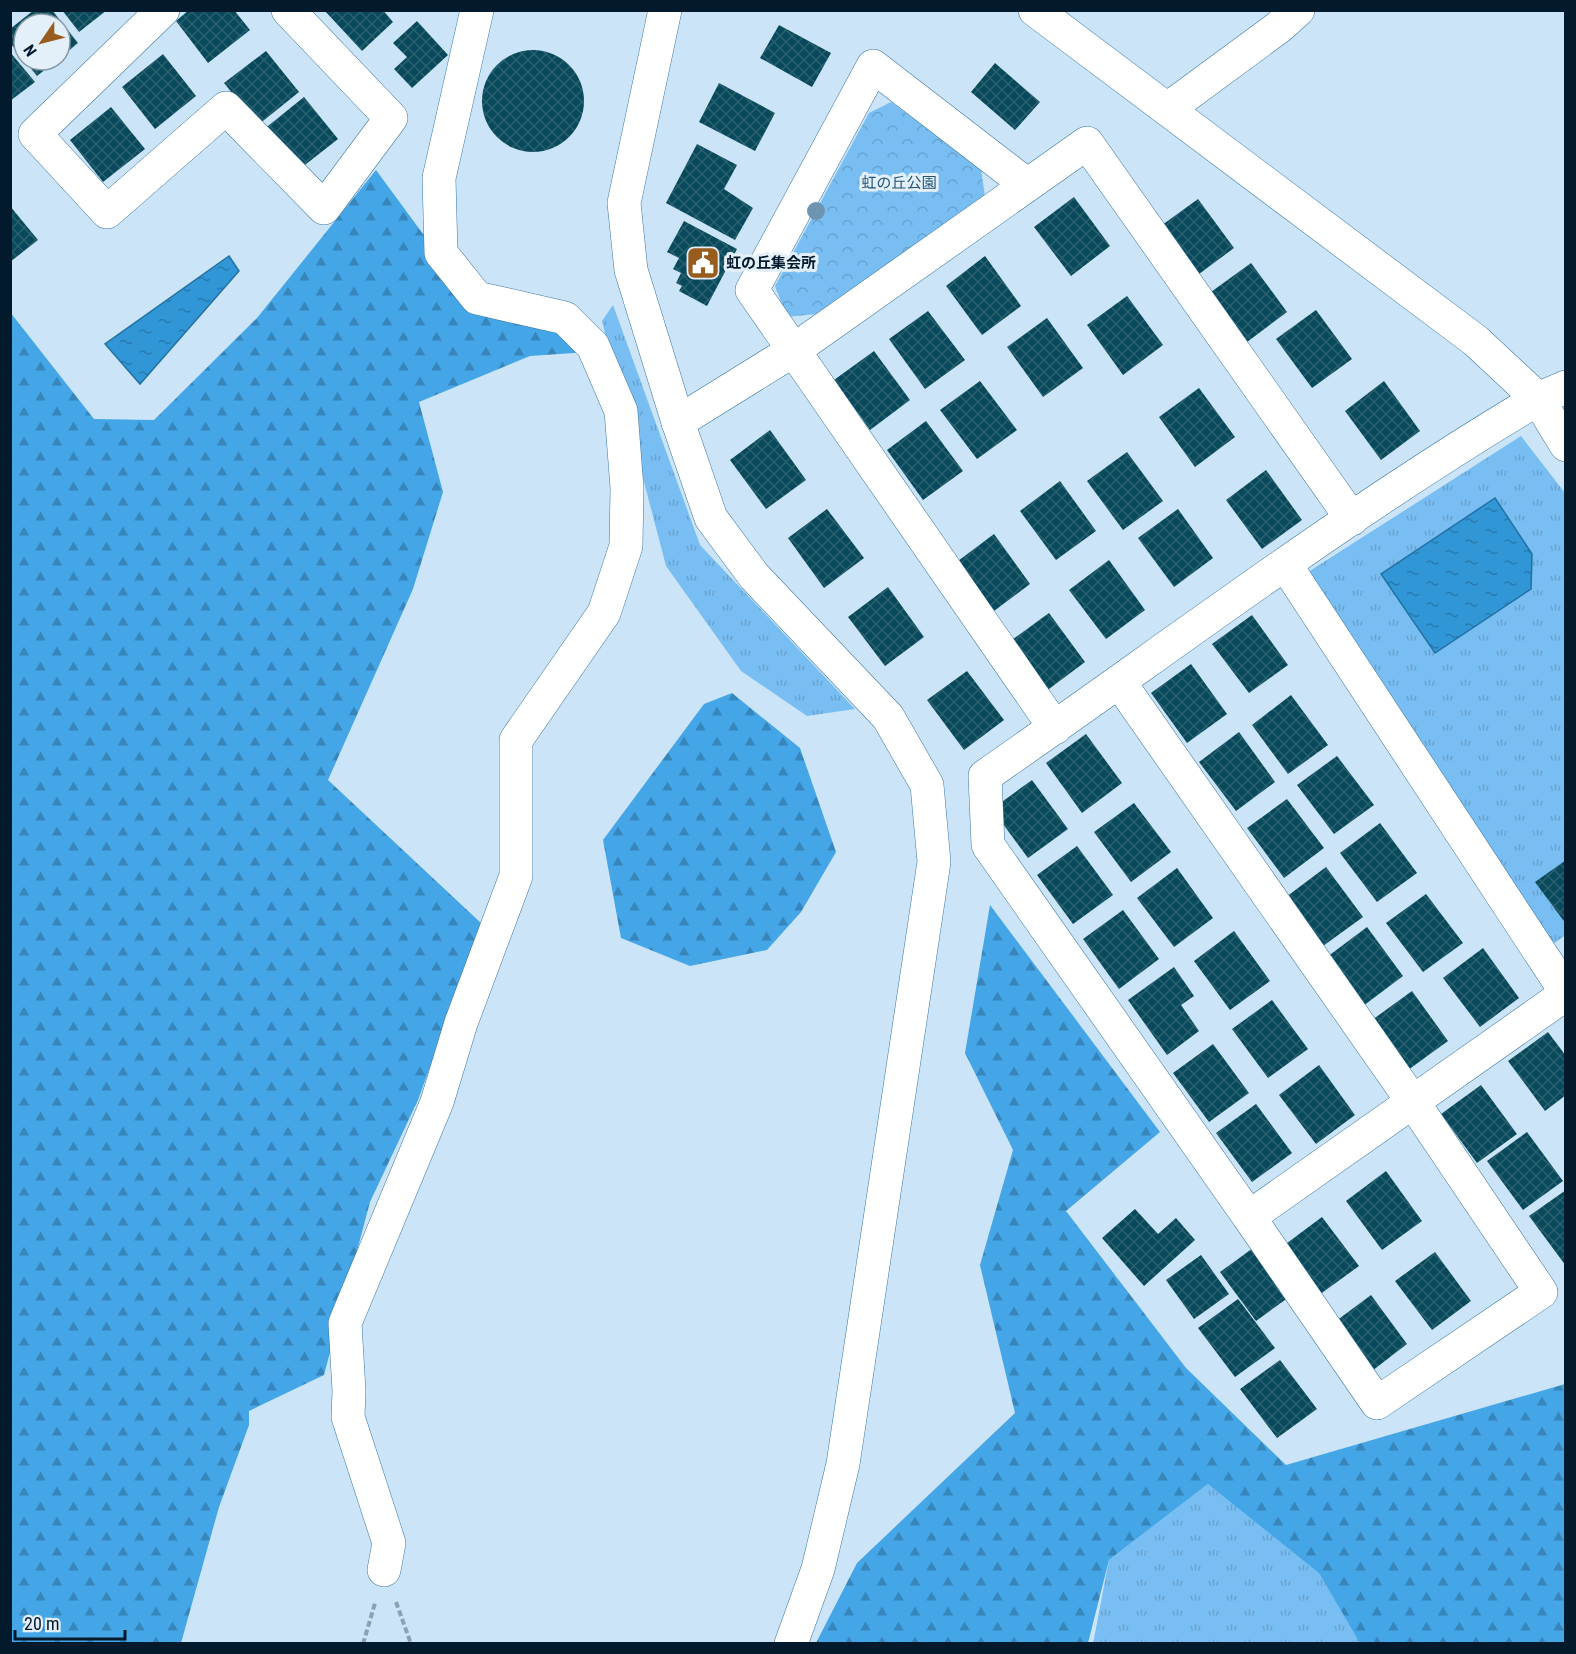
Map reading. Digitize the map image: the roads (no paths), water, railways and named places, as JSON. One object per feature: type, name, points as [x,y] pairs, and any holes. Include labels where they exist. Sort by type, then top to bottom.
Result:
[{"type":"street","points":[[164,10],[35,134],[107,212],[226,108],[324,208],[391,118],[288,10]]},
{"type":"street","points":[[384,1570],[389,1543],[348,1417],[349,1391],[345,1323],[437,1102],[461,1023],[516,876],[516,740],[604,613],[626,546],[627,488],[621,411],[593,346],[565,318],[477,298],[441,253],[439,178],[461,90],[477,10]]},
{"type":"street","points":[[665,10],[624,203],[631,270],[678,422],[711,518],[754,576],[888,717],[927,785],[933,851],[932,874],[843,1464],[818,1569],[791,1644]]},
{"type":"street","points":[[1035,10],[1169,108],[1476,341],[1552,393],[1566,445]]},
{"type":"street","points":[[1169,108],[1279,27],[1298,10]]},
{"type":"street","points":[[1026,184],[873,66],[752,290],[1055,728]]},
{"type":"street","points":[[678,422],[794,350],[1087,143],[1352,519]]},
{"type":"street","points":[[1120,682],[1413,1102],[1541,1292],[1377,1403],[1249,1216],[988,845],[985,776],[1285,564],[1487,430],[1552,393]]},
{"type":"street","points":[[1249,1216],[1566,993],[1285,564]]},
{"type":"water","points":[[229,256],[239,271],[140,384],[105,344]]},
{"type":"water","points":[[1495,498],[1532,554],[1531,589],[1435,653],[1381,574]]},
{"type":"place","name":"虹の丘集会所","points":[[703,263]]},
{"type":"park label","name":"虹の丘公園","points":[[899,183]]}]
